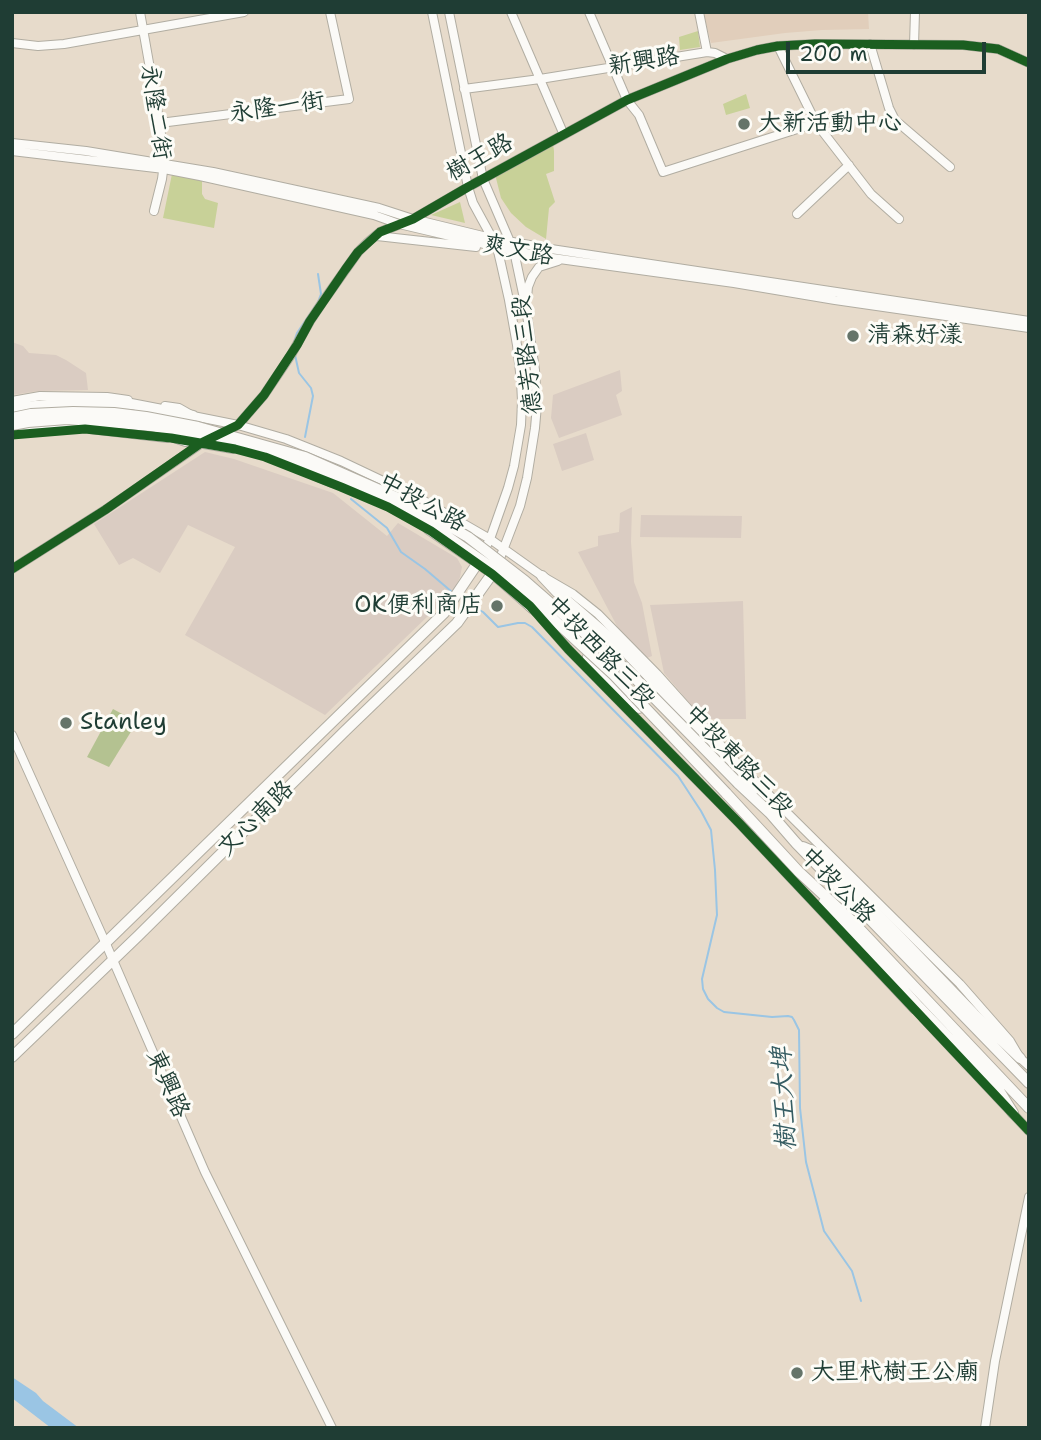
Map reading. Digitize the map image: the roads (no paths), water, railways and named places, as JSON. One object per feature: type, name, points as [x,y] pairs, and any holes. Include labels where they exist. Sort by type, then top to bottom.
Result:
[{"type":"main road","points":[[12,408],[71,403],[131,404],[193,416]]},
{"type":"main road","name":"中投公路","points":[[12,418],[31,414],[114,413],[198,427],[305,457],[407,502],[468,537],[525,581],[628,671],[770,813],[863,913],[1029,1083]]},
{"type":"main road","name":"中投公路","points":[[12,425],[67,419],[152,426],[195,434],[306,466],[399,508],[444,534],[515,584],[614,675],[799,872],[853,922],[1029,1108]]},
{"type":"main road","points":[[12,434],[90,425],[151,430],[186,441]]},
{"type":"main road","name":"文心南路","points":[[12,1034],[444,613],[477,564]]},
{"type":"main road","name":"文心南路","points":[[12,1057],[457,623],[492,574]]},
{"type":"main road","points":[[542,576],[623,649],[743,777],[770,813]]},
{"type":"main road","points":[[530,606],[561,630],[727,800],[755,825]]},
{"type":"main road","points":[[796,843],[820,854],[974,1014],[1025,1058]]},
{"type":"main road","points":[[799,872],[835,915],[998,1089],[1013,1113]]},
{"type":"street","name":"永隆二街","points":[[139,12],[160,123],[164,166],[154,211]]},
{"type":"street","points":[[12,43],[38,46],[64,44],[244,12]]},
{"type":"street","name":"永隆一街","points":[[160,123],[349,99],[330,12]]},
{"type":"street","name":"德芳路三段","points":[[432,12],[468,187],[473,203],[496,247],[517,345],[522,401],[521,425],[509,488],[490,539],[477,564]]},
{"type":"street","name":"德芳路三段","points":[[449,12],[483,179],[514,251],[535,370],[537,405],[527,478],[505,548],[492,574]]},
{"type":"street","points":[[511,12],[564,135]]},
{"type":"street","points":[[589,12],[663,173],[816,123]]},
{"type":"street","points":[[699,12],[707,52]]},
{"type":"street","points":[[914,45],[915,12]]},
{"type":"street","points":[[870,44],[895,120],[950,167]]},
{"type":"street","points":[[727,59],[778,46],[957,44],[985,46],[1007,52],[1029,63]]},
{"type":"street","points":[[778,46],[816,123],[871,194],[899,219]]},
{"type":"street","name":"新興路","points":[[464,89],[707,52],[715,52],[727,59]]},
{"type":"street","name":"樹王路","points":[[238,425],[264,394],[358,252],[377,236],[413,219],[628,100],[727,59]]},
{"type":"street","name":"爽文路","points":[[12,143],[86,151],[379,208],[413,219],[510,242],[1029,321]]},
{"type":"street","name":"爽文路","points":[[12,151],[164,166],[374,215],[399,224],[496,247],[565,260],[1029,328]]},
{"type":"street","points":[[797,214],[849,165]]},
{"type":"street","points":[[377,236],[496,247]]},
{"type":"street","points":[[526,308],[528,287],[540,267],[565,260]]},
{"type":"street","name":"中投東路三段","points":[[12,401],[40,396],[107,397],[179,408],[193,416],[238,425],[341,461],[419,498],[505,548],[542,576],[573,594],[597,614],[657,674],[736,762],[960,984],[1029,1066]]},
{"type":"street","points":[[12,569],[105,510],[201,443],[238,425]]},
{"type":"street","name":"中投西路三段","points":[[12,434],[85,429],[201,443],[245,452],[298,469],[388,508],[431,531],[492,574],[530,606],[1029,1131]]},
{"type":"street","points":[[298,469],[306,469],[312,465],[313,454],[307,447]]},
{"type":"street","name":"東興路","points":[[12,735],[205,1172],[332,1428]]},
{"type":"street","points":[[985,1428],[995,1362],[1029,1197]]},
{"type":"water","points":[[12,1377],[79,1428],[51,1428],[12,1398]]},
{"type":"waterway","name":"樹王大埤","points":[[294,342],[321,294],[318,274]]},
{"type":"waterway","name":"樹王大埤","points":[[295,355],[299,373],[311,388],[313,396],[305,437]]},
{"type":"waterway","name":"樹王大埤","points":[[351,499],[387,528],[401,552],[452,592]]},
{"type":"waterway","name":"樹王大埤","points":[[474,607],[498,627],[518,623],[532,627],[678,776],[701,811],[711,830],[717,915],[702,979],[703,989],[708,999],[724,1012],[788,1016],[794,1020],[799,1030],[800,1108],[806,1162],[824,1231],[852,1271],[861,1301]]},
{"type":"place","name":"大新活動中心","points":[[744,124]]},
{"type":"place","name":"清森好漾","points":[[853,336]]},
{"type":"place","name":"OK便利商店","points":[[497,606]]},
{"type":"place","name":"Stanley","points":[[66,723]]},
{"type":"place","name":"大里杙樹王公廟","points":[[797,1373]]}]
